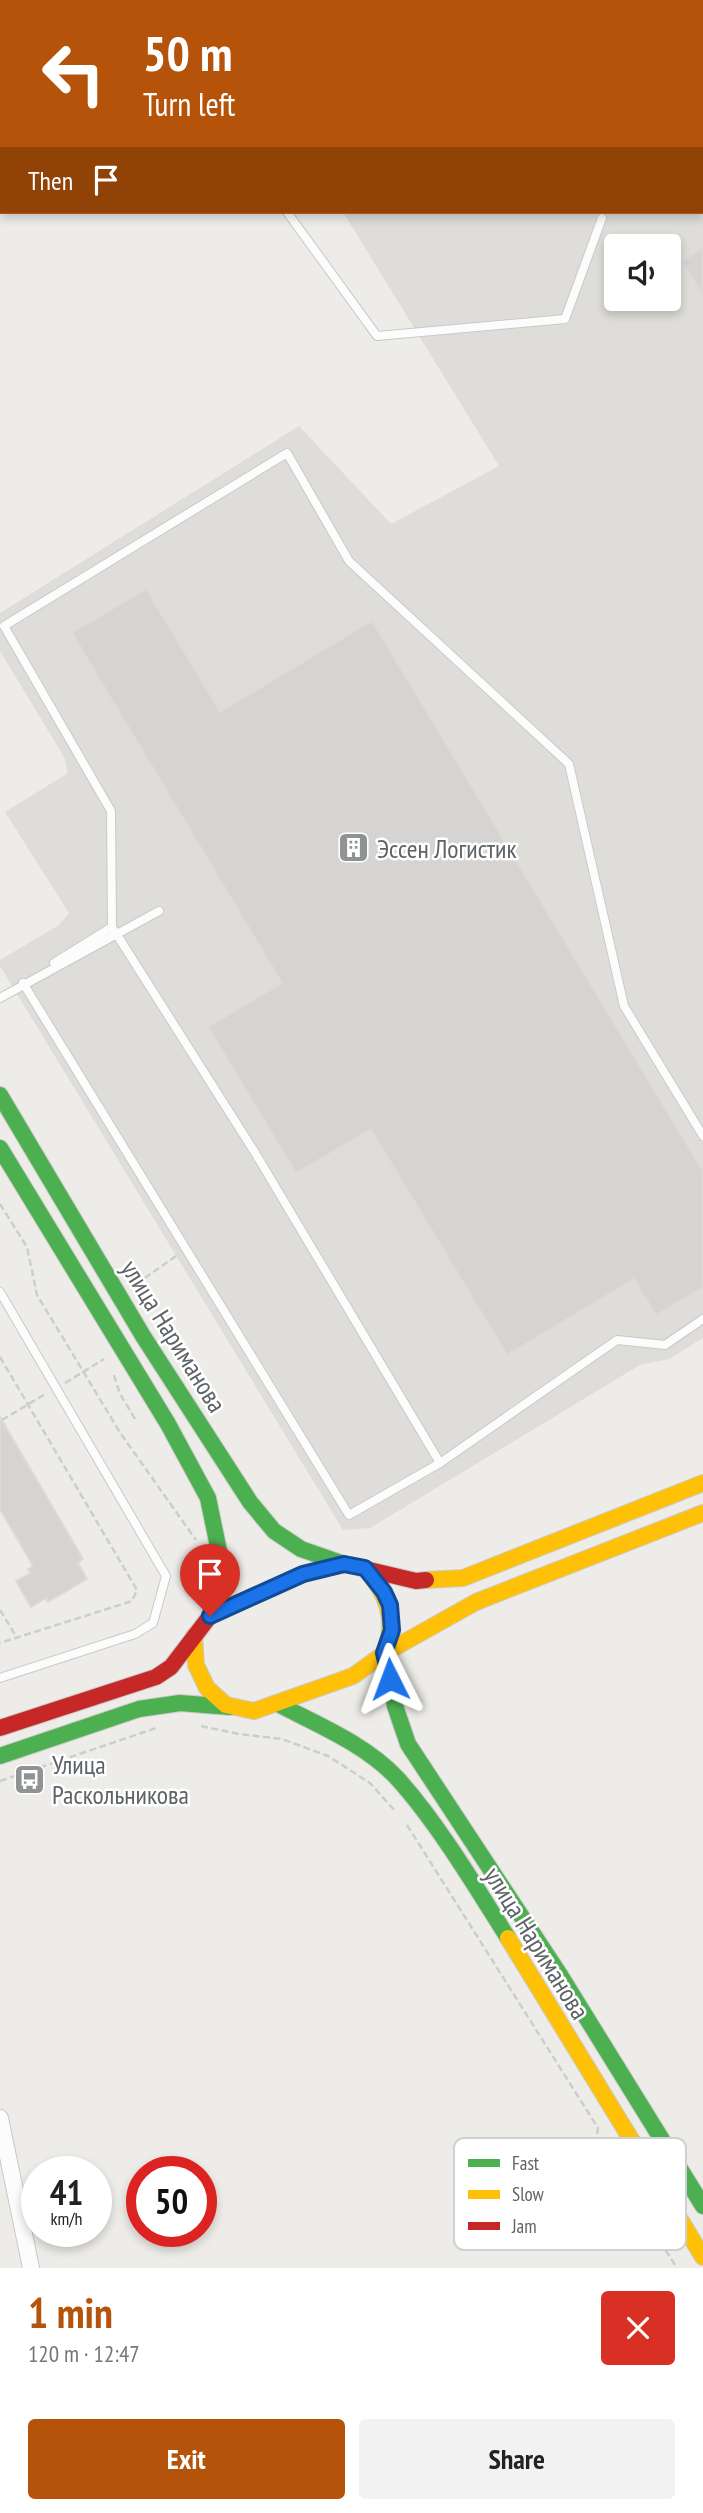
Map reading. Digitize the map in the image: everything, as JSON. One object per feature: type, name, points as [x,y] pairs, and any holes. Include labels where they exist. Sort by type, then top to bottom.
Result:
[{"type":"main road","name":"улица Нариманова","points":[[0,1095],[143,1336],[250,1502],[274,1531],[301,1549],[344,1564]]},
{"type":"main road","name":"улица Нариманова","points":[[0,1148],[4,1164],[168,1424],[208,1498],[219,1551],[216,1595],[210,1616]]},
{"type":"main road","points":[[0,1728],[156,1677],[172,1667],[210,1616],[303,1574],[344,1564],[394,1578],[416,1581],[463,1578],[703,1483]]},
{"type":"main road","points":[[194,1636],[195,1664],[200,1677],[219,1700],[230,1707],[239,1711],[254,1711],[353,1676],[384,1653],[414,1639],[439,1621],[476,1602],[703,1513]]},
{"type":"main road","points":[[365,1568],[384,1592],[390,1605],[392,1630],[384,1653]]},
{"type":"main road","name":"улица Нариманова","points":[[384,1653],[395,1706],[408,1744],[560,1975],[661,2138]]},
{"type":"main road","points":[[0,1756],[139,1709],[180,1703],[230,1707]]},
{"type":"main road","name":"улица Нариманова","points":[[278,1704],[351,1742],[396,1777],[435,1828],[490,1909],[628,2138]]},
{"type":"main road","name":"улица Нариманова","points":[[686,2179],[703,2206]]},
{"type":"main road","name":"улица Нариманова","points":[[686,2230],[703,2257]]},
{"type":"street","points":[[0,2118],[31,2268]]},
{"type":"lane","points":[[288,214],[377,336],[565,319],[601,218]]},
{"type":"lane","points":[[440,1462],[254,1151],[112,927],[111,811],[4,626],[287,453],[349,561],[569,764],[624,1006],[703,1136]]},
{"type":"lane","points":[[0,999],[159,911]]},
{"type":"lane","points":[[0,999],[112,927]]},
{"type":"lane","points":[[23,983],[349,1515],[440,1462],[617,1340],[665,1345],[703,1320]]},
{"type":"lane","points":[[0,1292],[166,1576],[153,1623],[135,1634],[0,1678]]},
{"type":"path","points":[[141,1294],[136,1283],[184,1250]]},
{"type":"path","points":[[0,1357],[137,1590],[132,1601],[0,1643]]},
{"type":"path","points":[[112,1369],[120,1394],[136,1422]]},
{"type":"path","points":[[0,1610],[16,1638]]},
{"type":"path","points":[[0,1781],[161,1726]]},
{"type":"path","points":[[199,1726],[282,1739],[328,1756],[370,1783],[402,1818],[598,2128],[596,2138]]},
{"type":"path","points":[[665,2250],[677,2268]]},
{"type":"shaded area","points":[[344,214],[703,214],[703,1338],[669,1359],[640,1365],[370,1528],[343,1530],[0,966],[0,960],[59,925],[69,913],[5,812],[68,773],[64,757],[0,651],[0,613],[299,426],[391,524],[499,466]]},
{"type":"building","points":[[703,248],[703,295],[682,261]]},
{"type":"building","name":"Эссен Логистик","points":[[146,589],[220,712],[372,621],[703,1171],[703,1287],[656,1315],[634,1279],[507,1355],[371,1129],[296,1173],[208,1027],[282,983],[72,633]]},
{"type":"building","points":[[0,1417],[83,1559],[78,1563],[87,1579],[48,1602],[46,1598],[31,1607],[16,1581],[31,1573],[28,1569],[33,1566],[0,1509]]},
{"type":"traffic: fast","points":[[0,1095],[143,1336],[250,1502],[274,1531],[301,1549],[344,1564]]},
{"type":"traffic: fast","points":[[0,1148],[168,1424],[208,1498],[219,1551],[216,1595],[210,1616]]},
{"type":"traffic: fast","points":[[385,1653],[395,1706],[408,1744],[560,1975],[661,2138]]},
{"type":"traffic: fast","points":[[0,1756],[139,1709],[180,1703],[230,1707]]},
{"type":"traffic: fast","points":[[278,1704],[356,1745],[397,1778],[441,1835],[508,1938]]},
{"type":"traffic: fast","points":[[686,2179],[703,2206]]},
{"type":"traffic: slow","points":[[426,1580],[463,1578],[703,1483]]},
{"type":"traffic: slow","points":[[194,1636],[196,1665],[207,1688],[226,1705],[254,1711],[353,1676],[385,1653],[476,1602],[703,1513]]},
{"type":"traffic: slow","points":[[365,1568],[379,1587],[388,1608],[390,1629],[385,1653]]},
{"type":"traffic: slow","points":[[508,1938],[630,2138]]},
{"type":"traffic: slow","points":[[686,2229],[703,2257]]},
{"type":"traffic: jam","points":[[0,1728],[156,1677],[171,1667],[210,1616],[303,1574],[344,1564],[416,1581],[426,1580]]},
{"type":"place","name":"Эссен Логистик","points":[[354,848]]},
{"type":"place","name":"Улица Раскольникова","points":[[29,1779]]},
{"type":"route","points":[[210,1616],[303,1574],[344,1564],[365,1568],[377,1581],[390,1605],[392,1630],[384,1653],[390,1679]]}]
